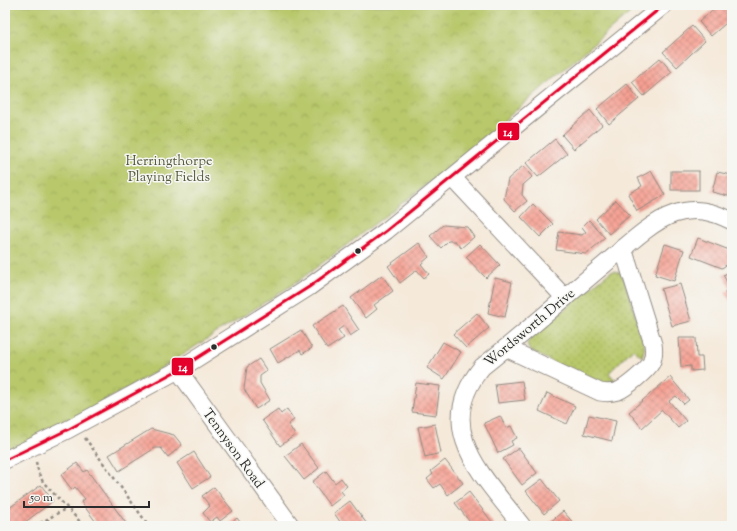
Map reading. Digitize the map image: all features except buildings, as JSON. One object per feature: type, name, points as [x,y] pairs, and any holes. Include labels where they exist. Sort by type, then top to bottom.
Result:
[{"type":"street","points":[[5,460],[76,425],[178,370],[309,287],[386,231],[453,178],[664,5]]},
{"type":"street","points":[[453,178],[565,298]]},
{"type":"street","name":"Wordsworth Drive","points":[[522,526],[473,461],[465,444],[461,428],[461,410],[471,380],[482,367],[623,248],[659,221],[674,214],[690,210],[706,210],[732,221]]},
{"type":"street","points":[[506,348],[600,392],[611,393],[620,390],[636,378],[651,363],[654,354],[654,344],[623,248]]},
{"type":"street","name":"Tennyson Road","points":[[178,370],[291,526]]},
{"type":"path","points":[[76,425],[149,526]]},
{"type":"path","points":[[34,446],[39,474],[43,482],[84,526]]},
{"type":"path","points":[[35,526],[67,508]]},
{"type":"path","points":[[48,519],[48,526]]},
{"type":"green space","name":"Herringthorpe Playing Fields","points":[[5,5],[639,5],[445,171],[297,282],[155,372],[65,424],[5,452]]},
{"type":"green space","points":[[615,271],[621,273],[624,279],[645,347],[642,357],[633,349],[609,373],[616,381],[610,385],[600,386],[529,350],[527,344],[532,336],[610,272]]},
{"type":"transit line","name":"14","points":[[5,460],[69,429],[178,370],[309,287],[386,231],[664,5]]}]
